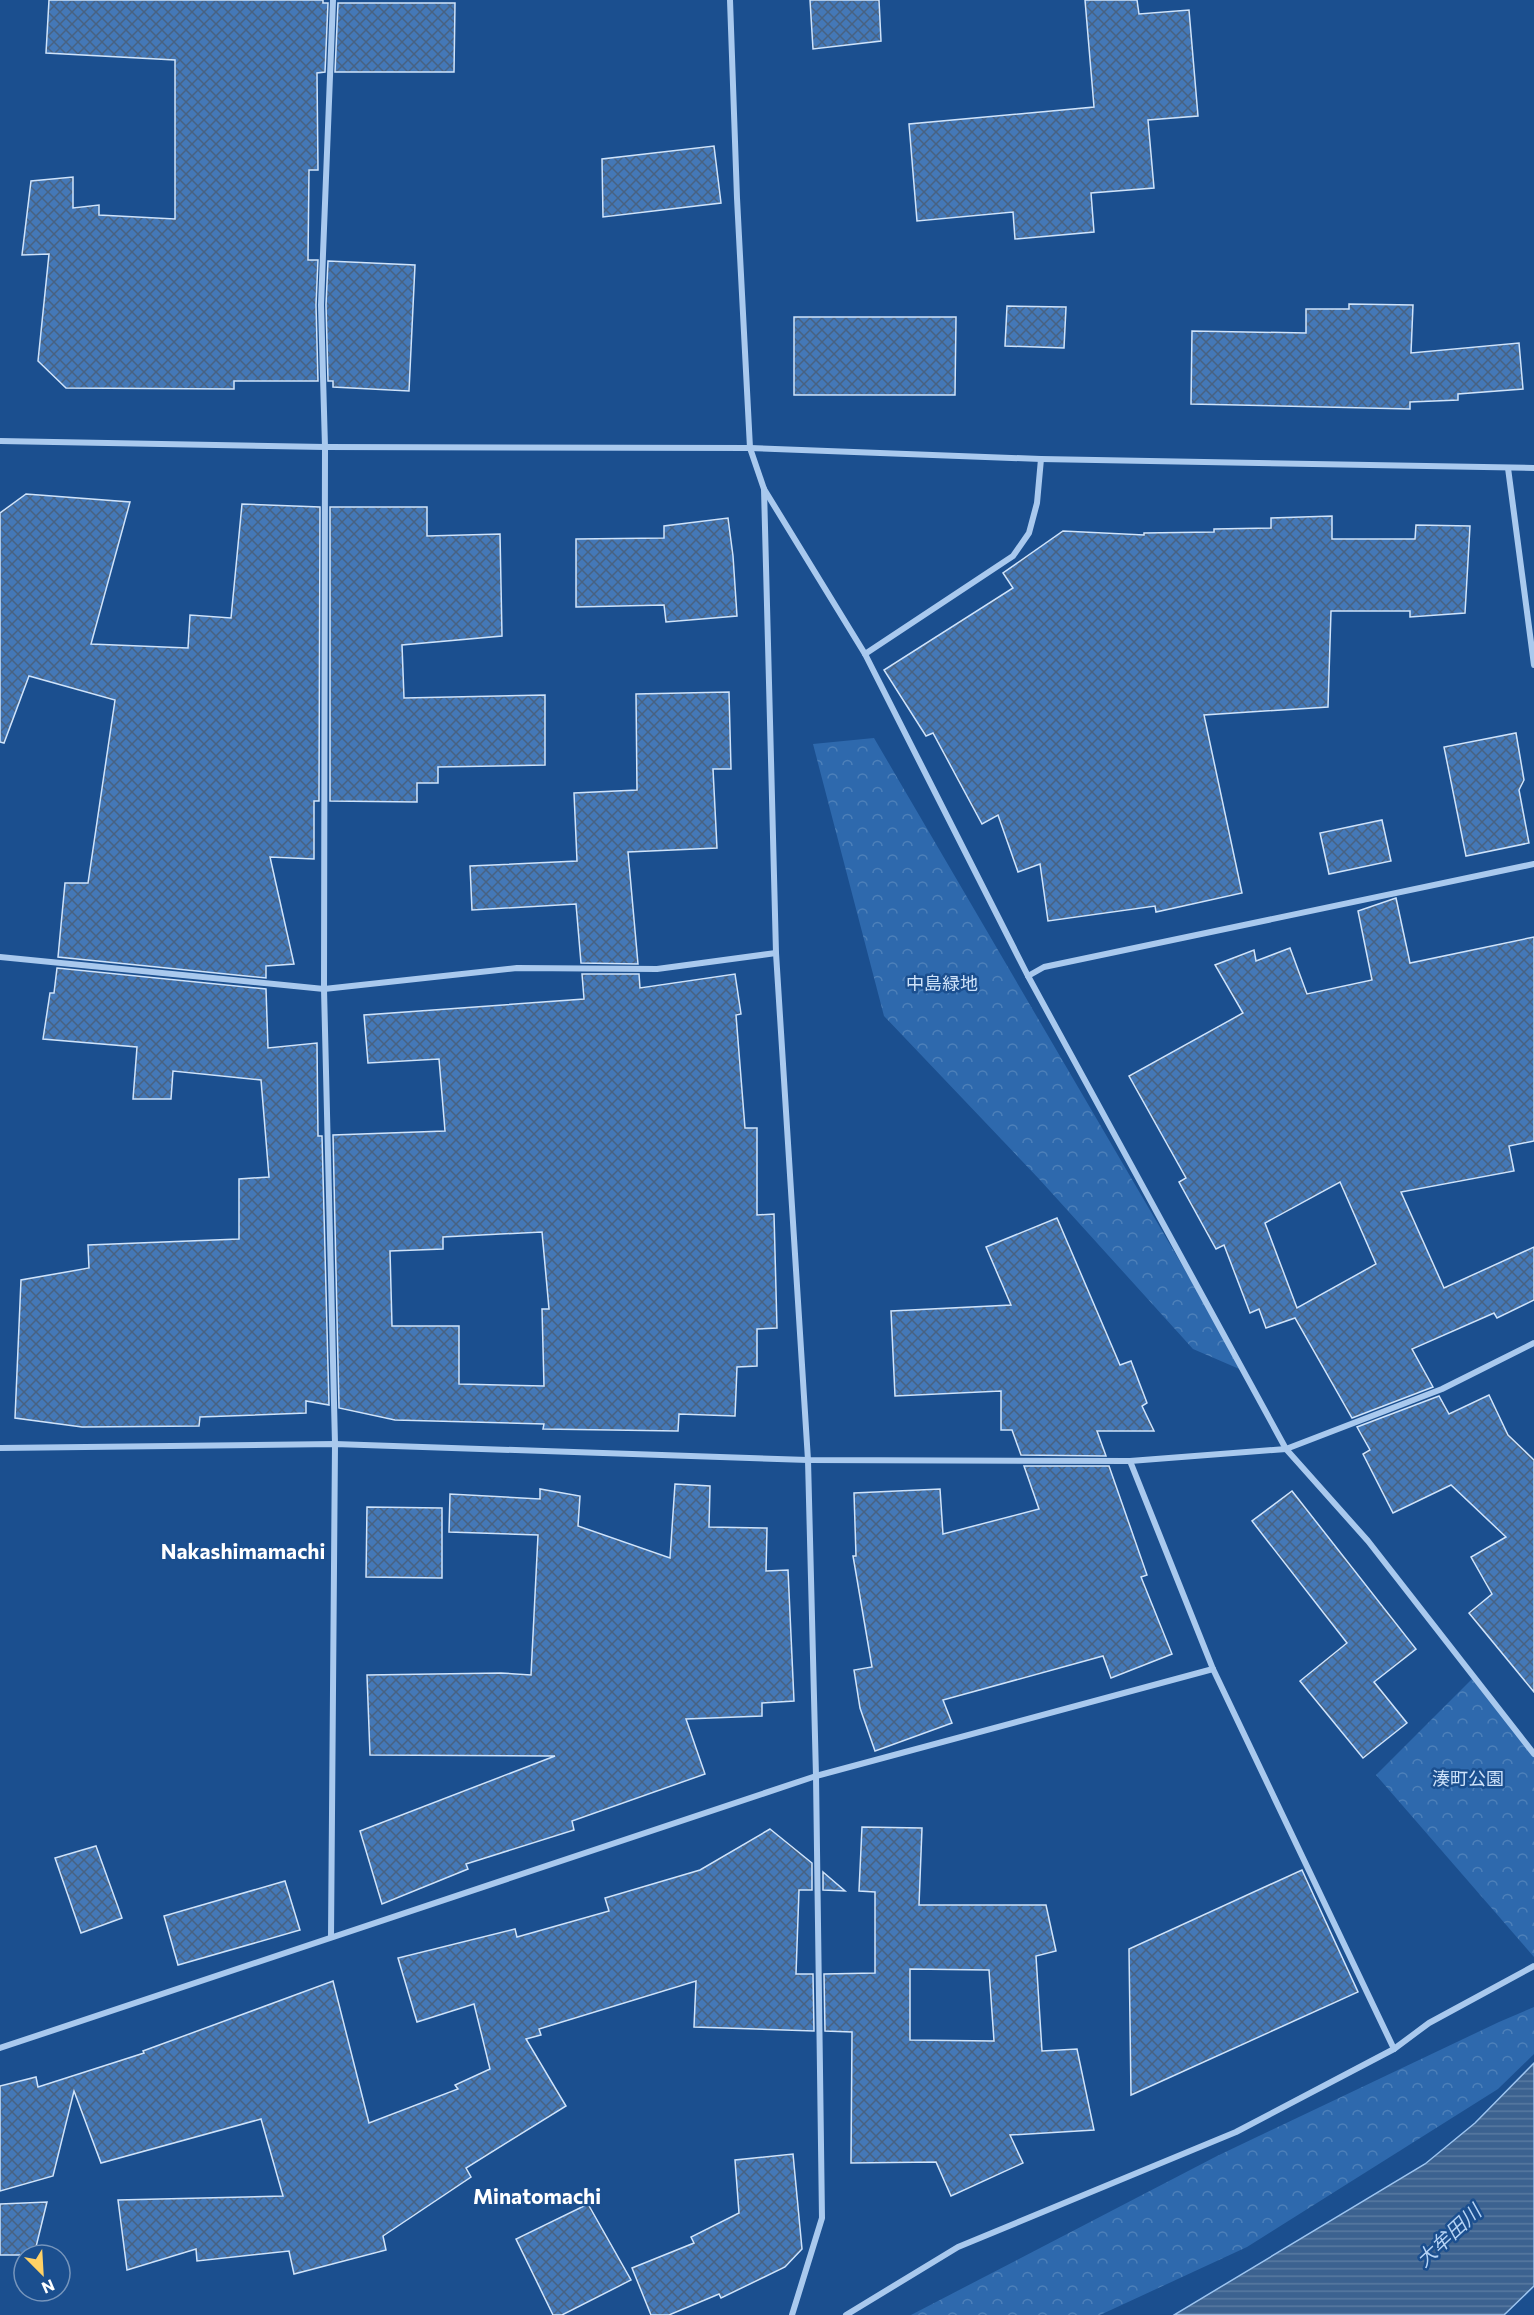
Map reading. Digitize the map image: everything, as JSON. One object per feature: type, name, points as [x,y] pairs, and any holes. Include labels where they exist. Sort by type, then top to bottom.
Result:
[{"type":"street","points":[[331,1937],[335,1444],[324,989],[325,447],[321,305],[333,0]]},
{"type":"street","points":[[730,0],[737,208],[750,448],[764,489],[865,654],[1028,976],[1286,1449],[1368,1541],[1534,1754]]},
{"type":"street","points":[[0,441],[325,447],[750,448],[1041,459],[1534,468]]},
{"type":"street","points":[[865,654],[1013,556],[1029,533],[1037,503],[1041,459]]},
{"type":"street","points":[[1508,468],[1534,664]]},
{"type":"street","points":[[764,489],[776,953],[808,1460],[816,1776],[822,2218],[792,2315]]},
{"type":"street","points":[[1028,976],[1044,967],[1534,864]]},
{"type":"street","points":[[0,957],[324,989],[518,968],[657,969],[776,953]]},
{"type":"street","points":[[0,1448],[335,1444],[808,1460],[1130,1461],[1286,1449],[1442,1389],[1534,1343]]},
{"type":"street","points":[[1130,1461],[1213,1669],[1394,2049]]},
{"type":"street","points":[[0,2048],[816,1776],[1213,1669]]},
{"type":"street","points":[[846,2315],[958,2247],[1236,2132],[1394,2049],[1429,2023],[1534,1966]]},
{"type":"green space","name":"中島緑地","points":[[874,738],[1244,1371],[1193,1349],[1040,1180],[884,1016],[813,744]]},
{"type":"green space","name":"湊町公園","points":[[1473,1678],[1534,1754],[1534,1957],[1376,1775]]},
{"type":"green space","points":[[1534,2007],[1534,2054],[1498,2089],[1247,2247],[1100,2315],[911,2315],[1217,2156]]},
{"type":"water","name":"大牟田川","points":[[1534,2063],[1534,2286],[1504,2315],[1174,2315],[1425,2164],[1475,2123]]},
{"type":"building","points":[[49,0],[323,0],[323,3],[328,3],[325,72],[317,73],[318,170],[309,170],[308,260],[318,260],[316,305],[318,381],[234,381],[234,389],[66,388],[38,361],[49,254],[22,255],[31,181],[73,177],[73,208],[99,205],[99,215],[175,219],[175,60],[46,53]]},
{"type":"building","points":[[810,0],[879,0],[881,41],[813,49]]},
{"type":"building","points":[[1085,0],[1137,0],[1139,14],[1189,10],[1198,116],[1148,120],[1154,188],[1091,193],[1094,232],[1015,239],[1013,212],[917,221],[909,124],[1094,107]]},
{"type":"building","points":[[338,3],[455,3],[454,72],[335,72]]},
{"type":"building","points":[[714,146],[721,203],[603,217],[602,159]]},
{"type":"building","points":[[328,261],[415,265],[409,391],[333,387],[333,381],[328,381],[326,305]]},
{"type":"building","points":[[1349,304],[1413,305],[1411,353],[1519,343],[1523,389],[1458,394],[1458,400],[1410,402],[1410,409],[1191,404],[1192,331],[1306,333],[1306,309],[1349,309]]},
{"type":"building","points":[[1007,306],[1066,307],[1064,348],[1005,346]]},
{"type":"building","points":[[794,317],[956,317],[955,395],[794,395]]},
{"type":"building","points":[[26,494],[130,502],[91,644],[188,648],[190,615],[231,618],[242,504],[320,507],[319,801],[314,801],[314,859],[270,857],[294,964],[266,966],[266,978],[58,957],[65,883],[88,883],[115,700],[29,676],[4,743],[0,742],[0,513]]},
{"type":"building","points":[[330,507],[427,507],[427,536],[500,534],[502,636],[402,645],[404,698],[545,695],[545,765],[438,767],[438,783],[417,783],[417,802],[330,801]]},
{"type":"building","points":[[1332,516],[1332,539],[1415,539],[1416,525],[1470,526],[1465,613],[1410,617],[1410,611],[1331,611],[1328,707],[1204,715],[1242,893],[1156,912],[1155,906],[1048,921],[1040,864],[1018,872],[998,815],[982,824],[933,733],[926,736],[884,670],[1013,588],[1003,573],[1063,531],[1144,535],[1144,533],[1214,532],[1214,529],[1271,528],[1271,518]]},
{"type":"building","points":[[728,518],[737,616],[666,622],[664,605],[576,607],[576,539],[664,538],[664,526]]},
{"type":"building","points":[[729,692],[731,769],[713,769],[717,848],[628,852],[638,964],[581,963],[576,904],[472,910],[470,866],[577,861],[574,793],[637,790],[636,694]]},
{"type":"building","points":[[1516,733],[1524,780],[1519,790],[1529,843],[1466,856],[1444,747]]},
{"type":"building","points":[[1382,820],[1391,861],[1329,874],[1320,833]]},
{"type":"building","points":[[1396,898],[1410,963],[1534,937],[1534,1141],[1509,1146],[1514,1171],[1401,1192],[1444,1288],[1534,1247],[1534,1300],[1497,1318],[1494,1313],[1412,1349],[1433,1387],[1352,1418],[1295,1318],[1266,1328],[1259,1309],[1250,1313],[1224,1245],[1216,1249],[1179,1182],[1186,1178],[1129,1076],[1243,1013],[1215,965],[1254,950],[1256,961],[1290,948],[1307,994],[1372,980],[1358,911]],"holes":[[[1340,1182],[1376,1264],[1297,1308],[1265,1223]]]},
{"type":"building","points":[[57,968],[266,989],[268,1048],[317,1043],[318,1136],[322,1136],[329,1405],[306,1401],[306,1413],[200,1417],[199,1426],[82,1427],[15,1418],[21,1280],[89,1268],[88,1245],[239,1239],[239,1179],[269,1177],[261,1080],[173,1071],[171,1099],[133,1099],[137,1047],[43,1039],[50,993],[54,993]]},
{"type":"building","points":[[582,974],[639,974],[640,988],[735,974],[741,1014],[736,1015],[745,1128],[757,1128],[757,1215],[774,1214],[777,1328],[757,1329],[757,1366],[737,1367],[735,1416],[679,1414],[678,1431],[543,1429],[544,1424],[395,1420],[339,1408],[333,1135],[445,1131],[439,1059],[368,1063],[364,1015],[584,999]],"holes":[[[542,1232],[549,1309],[542,1309],[544,1386],[459,1384],[459,1326],[392,1326],[390,1251],[443,1249],[443,1237]]]},
{"type":"building","points":[[1057,1218],[1120,1365],[1131,1361],[1147,1403],[1142,1406],[1154,1431],[1097,1431],[1106,1456],[1021,1455],[1012,1430],[1001,1430],[1001,1391],[895,1396],[891,1311],[1011,1305],[986,1247]]},
{"type":"building","points":[[1489,1395],[1508,1435],[1534,1460],[1534,1692],[1469,1613],[1492,1594],[1471,1557],[1506,1537],[1451,1485],[1393,1513],[1363,1454],[1370,1450],[1357,1427],[1439,1396],[1449,1414]]},
{"type":"building","points":[[1024,1466],[1109,1466],[1147,1575],[1141,1577],[1172,1654],[1111,1678],[1103,1656],[943,1700],[952,1723],[875,1751],[860,1708],[854,1670],[872,1667],[853,1556],[856,1556],[854,1493],[940,1489],[943,1534],[1039,1509]]},
{"type":"building","points":[[675,1484],[710,1486],[709,1527],[767,1528],[766,1571],[788,1570],[794,1701],[762,1703],[762,1716],[686,1719],[705,1774],[572,1821],[574,1830],[466,1864],[468,1869],[382,1904],[360,1831],[555,1756],[370,1755],[367,1675],[501,1673],[531,1675],[538,1535],[449,1532],[450,1494],[540,1499],[540,1489],[580,1496],[578,1526],[670,1558]]},
{"type":"building","points":[[1292,1491],[1416,1649],[1374,1682],[1407,1723],[1363,1758],[1300,1681],[1347,1643],[1252,1521]]},
{"type":"building","points":[[367,1507],[442,1508],[442,1578],[366,1577]]},
{"type":"building","points":[[862,1827],[922,1828],[919,1905],[1046,1905],[1056,1951],[1036,1956],[1042,2051],[1077,2049],[1094,2130],[1010,2135],[1023,2163],[951,2196],[936,2162],[851,2163],[852,2032],[825,2031],[824,1974],[875,1973],[875,1892],[859,1891]],"holes":[[[910,1969],[989,1970],[994,2041],[910,2040]]]},
{"type":"building","points":[[770,1829],[812,1863],[812,1890],[799,1890],[796,1974],[813,1974],[814,2031],[694,2027],[696,1981],[539,2029],[541,2035],[526,2039],[566,2106],[466,2168],[471,2177],[383,2236],[386,2250],[294,2274],[289,2251],[197,2261],[196,2249],[127,2270],[118,2200],[283,2196],[261,2119],[101,2163],[74,2091],[53,2176],[0,2191],[0,2086],[36,2077],[38,2087],[144,2053],[143,2051],[333,1981],[369,2123],[458,2089],[455,2085],[490,2069],[474,2004],[417,2022],[398,1958],[515,1929],[517,1937],[609,1911],[605,1898],[700,1870]]},
{"type":"building","points":[[96,1846],[122,1918],[81,1933],[55,1858]]},
{"type":"building","points":[[1302,1870],[1358,1992],[1131,2095],[1129,1949]]},
{"type":"building","points":[[823,1872],[845,1891],[823,1890]]},
{"type":"building","points":[[285,1881],[300,1930],[178,1965],[164,1916]]},
{"type":"building","points":[[793,2154],[802,2249],[785,2267],[721,2298],[719,2294],[669,2315],[651,2315],[632,2268],[694,2243],[691,2237],[739,2213],[735,2160]]},
{"type":"building","points":[[47,2202],[37,2243],[12,2243],[12,2255],[0,2255],[0,2204]]},
{"type":"building","points":[[588,2204],[631,2280],[562,2315],[553,2315],[516,2239]]},
{"type":"district","name":"Nakashimamachi","points":[[243,1550]]},
{"type":"district","name":"Minatomachi","points":[[537,2195]]}]
